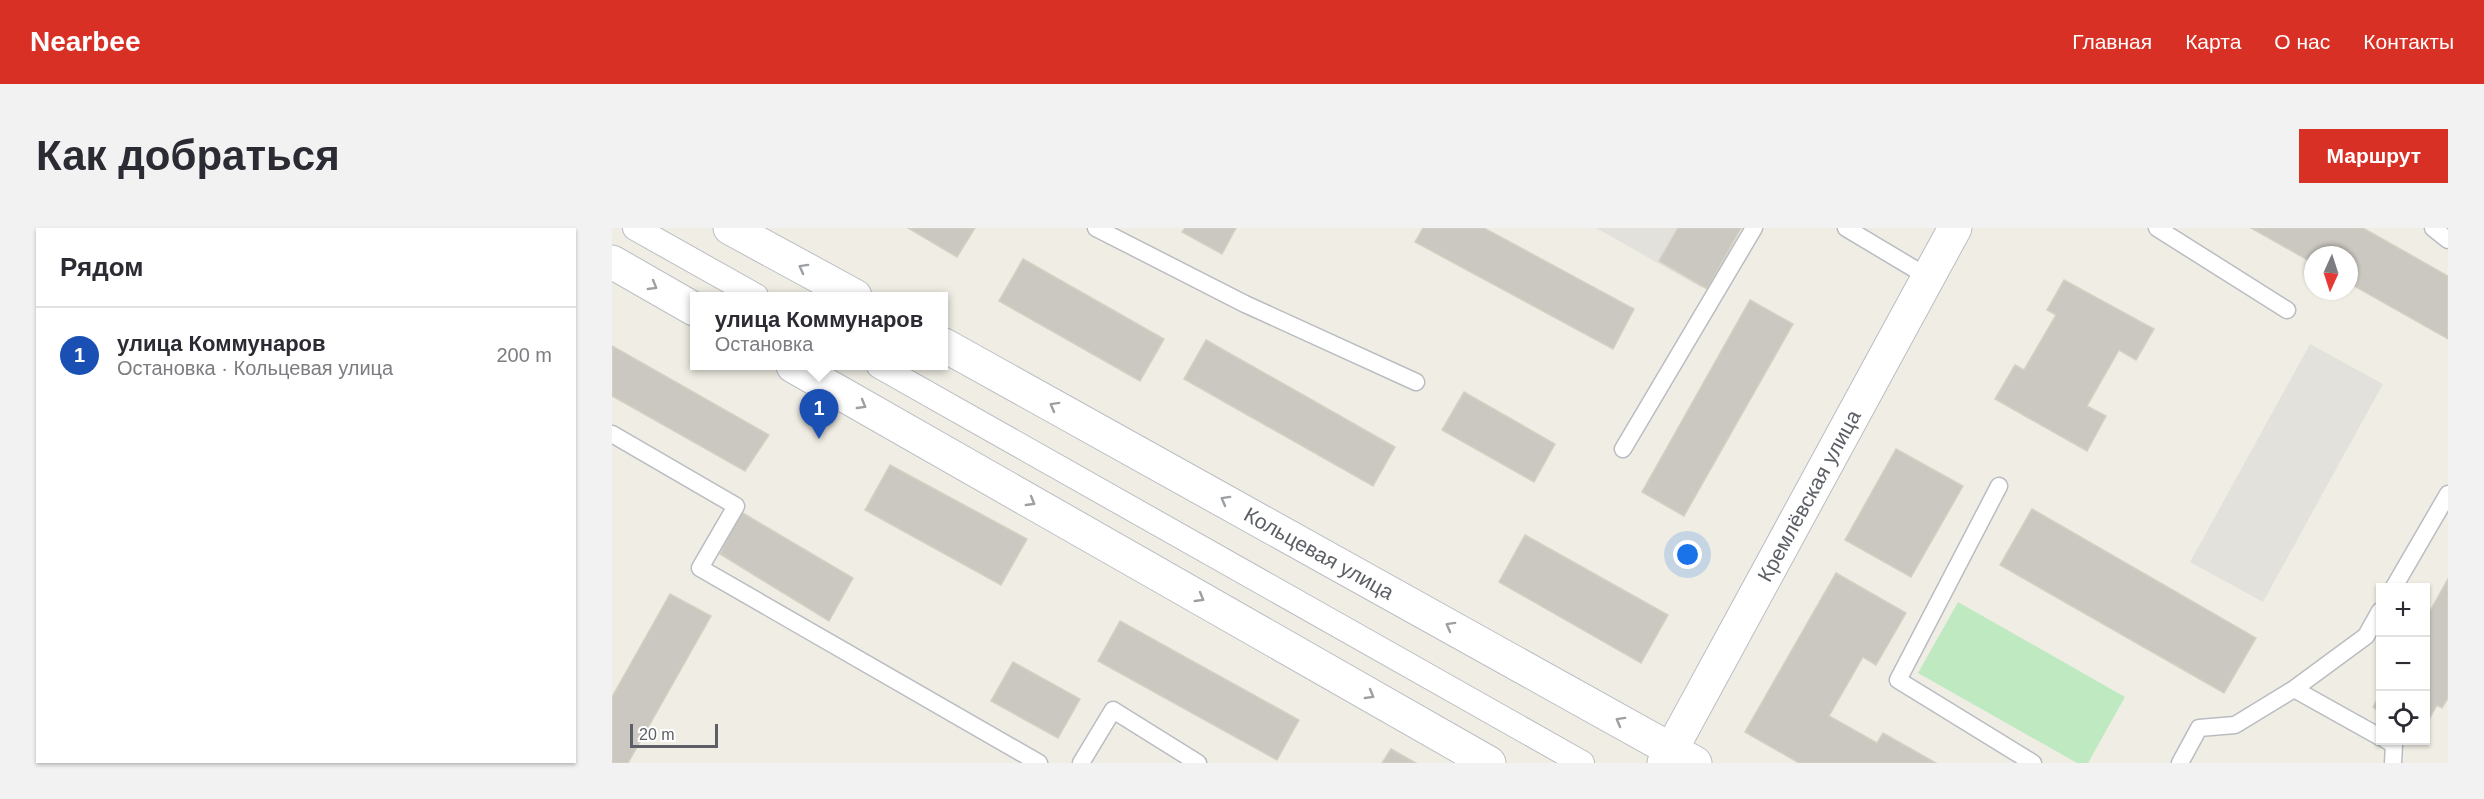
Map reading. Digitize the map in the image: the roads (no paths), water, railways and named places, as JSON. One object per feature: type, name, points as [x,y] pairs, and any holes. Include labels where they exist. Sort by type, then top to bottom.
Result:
[{"type":"main road","points":[[730,228],[846,292]]},
{"type":"main road","name":"Кремлёвская улица","points":[[1677,759],[1955,228]]},
{"type":"main road","points":[[612,262],[690,307]]},
{"type":"main road","name":"Кольцевая улица","points":[[948,347],[1677,759]]},
{"type":"main road","points":[[800,370],[1489,763]]},
{"type":"street","points":[[635,228],[747,292]]},
{"type":"street","points":[[886,370],[1582,763]]},
{"type":"lane","points":[[1096,228],[1245,304],[1416,382]]},
{"type":"lane","points":[[1623,449],[1754,228]]},
{"type":"lane","points":[[1845,228],[1928,278]]},
{"type":"lane","points":[[2433,228],[2448,240]]},
{"type":"lane","points":[[2167,231],[2287,310]]},
{"type":"lane","points":[[612,434],[735,506],[700,568],[1039,763]]},
{"type":"lane","points":[[1999,486],[1898,681],[2033,763]]},
{"type":"lane","points":[[2397,583],[2448,494]]},
{"type":"lane","points":[[2180,763],[2199,728],[2235,725],[2294,689],[2366,636],[2376,618]]},
{"type":"lane","points":[[2294,689],[2376,735]]},
{"type":"lane","points":[[1081,763],[1113,710],[1198,763]]},
{"type":"lane","points":[[2393,763],[2394,745]]},
{"type":"place","name":"улица Коммунаров","points":[[819,439]]}]
